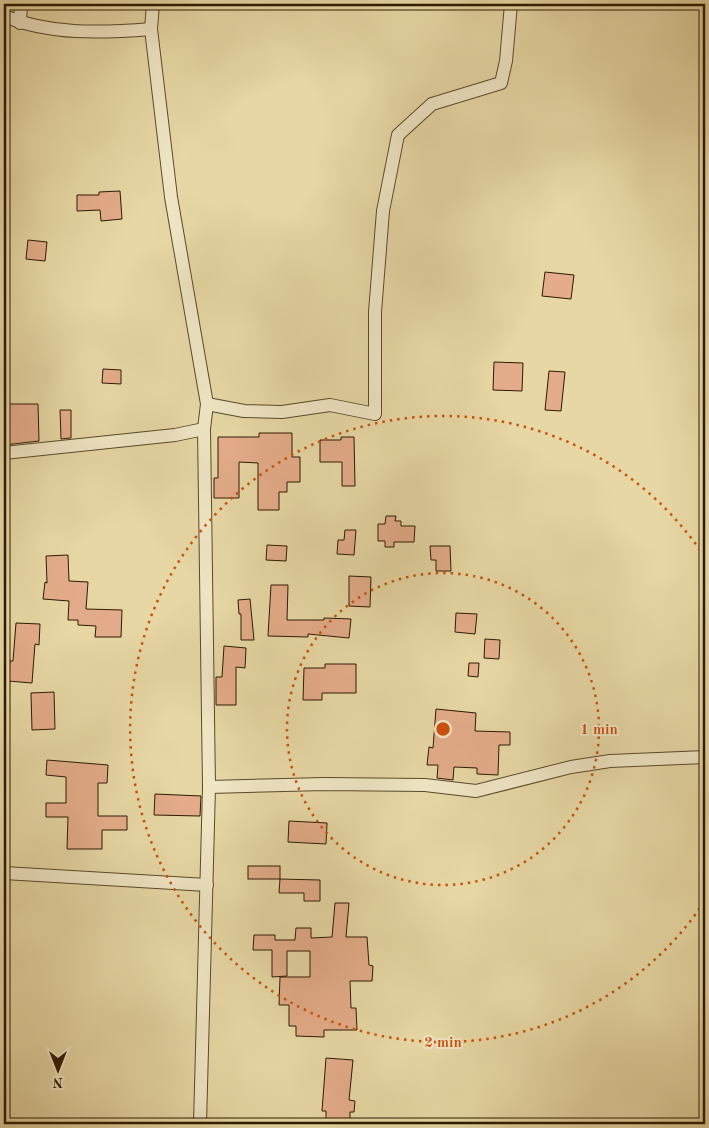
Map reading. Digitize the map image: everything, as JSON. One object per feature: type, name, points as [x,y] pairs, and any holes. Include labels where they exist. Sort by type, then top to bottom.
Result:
[{"type":"street","points":[[20,23],[21,4]]},
{"type":"street","points":[[153,4],[151,29],[171,197],[207,404],[204,429],[209,787],[200,1124]]},
{"type":"street","points":[[207,404],[244,411],[282,412],[330,405],[375,414],[375,312],[382,211],[398,135],[432,104],[501,83],[506,61],[511,4]]},
{"type":"street","points":[[4,16],[20,23],[48,29],[114,32],[151,29]]},
{"type":"street","points":[[4,453],[175,435],[204,429]]},
{"type":"street","points":[[209,787],[324,784],[425,786],[476,791],[571,767],[610,761],[705,757]]},
{"type":"street","points":[[4,873],[206,886]]},
{"type":"building","points":[[120,191],[122,219],[101,221],[100,210],[77,211],[77,195],[99,195],[99,192]]},
{"type":"building","points":[[28,240],[47,242],[45,261],[26,259]]},
{"type":"building","points":[[545,272],[574,275],[571,299],[542,296]]},
{"type":"building","points":[[494,362],[523,363],[522,391],[493,390]]},
{"type":"building","points":[[103,369],[121,370],[121,384],[102,383]]},
{"type":"building","points":[[549,371],[565,372],[561,411],[545,410]]},
{"type":"building","points":[[4,404],[38,404],[39,441],[4,445]]},
{"type":"building","points":[[60,410],[71,410],[71,438],[61,439]]},
{"type":"building","points":[[259,433],[292,433],[292,457],[300,457],[300,482],[287,482],[287,492],[279,492],[279,510],[258,510],[258,463],[239,462],[239,498],[214,498],[214,478],[218,478],[218,437],[259,437]]},
{"type":"building","points":[[341,437],[354,437],[355,486],[342,486],[342,462],[320,462],[320,440],[341,440]]},
{"type":"building","points":[[386,516],[396,516],[395,521],[401,521],[401,526],[415,526],[414,542],[394,542],[394,547],[385,547],[385,541],[378,541],[378,524],[385,524]]},
{"type":"building","points":[[345,530],[356,530],[354,555],[337,554],[338,540],[344,540]]},
{"type":"building","points":[[267,545],[287,546],[286,561],[266,560]]},
{"type":"building","points":[[430,546],[450,546],[451,571],[436,571],[436,560],[431,560]]},
{"type":"building","points":[[68,555],[69,581],[88,582],[86,609],[122,610],[121,637],[95,637],[96,626],[78,625],[78,620],[68,620],[69,601],[43,599],[45,582],[47,583],[46,556]]},
{"type":"building","points":[[349,576],[371,577],[370,607],[349,606]]},
{"type":"building","points":[[271,585],[288,585],[287,620],[351,619],[349,638],[308,634],[308,637],[268,636]]},
{"type":"building","points":[[250,599],[254,640],[241,640],[241,614],[239,614],[238,600]]},
{"type":"building","points":[[456,613],[477,614],[475,634],[455,632]]},
{"type":"building","points":[[16,623],[40,624],[39,645],[35,644],[32,683],[8,681],[10,661],[13,661]]},
{"type":"building","points":[[485,639],[500,640],[499,659],[484,658]]},
{"type":"building","points":[[224,646],[246,648],[245,668],[236,667],[236,705],[216,705],[216,677],[222,677]]},
{"type":"building","points":[[469,663],[479,663],[478,677],[468,676]]},
{"type":"building","points":[[325,664],[356,664],[356,693],[322,693],[322,700],[303,700],[304,668],[325,668]]},
{"type":"building","points":[[54,692],[55,729],[32,730],[31,693]]},
{"type":"building","points":[[436,709],[476,713],[475,731],[510,732],[510,745],[499,745],[498,775],[477,774],[477,768],[454,767],[453,780],[437,778],[438,765],[427,765],[429,747],[433,748]]},
{"type":"building","points":[[47,760],[108,765],[107,783],[98,783],[98,816],[127,816],[127,830],[102,830],[102,849],[67,849],[68,817],[46,817],[46,803],[66,803],[66,777],[46,775]]},
{"type":"building","points":[[155,794],[201,796],[200,816],[154,815]]},
{"type":"building","points":[[289,821],[327,823],[326,844],[288,842]]},
{"type":"building","points":[[248,866],[280,866],[280,879],[248,879]]},
{"type":"building","points":[[280,879],[320,880],[320,901],[304,901],[304,893],[279,893]]},
{"type":"building","points":[[335,903],[349,903],[346,937],[367,937],[369,965],[373,966],[372,981],[350,981],[351,1008],[356,1008],[357,1030],[324,1030],[324,1037],[296,1036],[296,1026],[289,1026],[289,1005],[279,1005],[280,977],[310,977],[310,951],[287,951],[287,976],[272,977],[272,950],[253,950],[254,935],[275,935],[275,940],[295,940],[296,928],[311,928],[311,938],[332,937]]},
{"type":"building","points":[[326,1058],[353,1060],[349,1100],[355,1101],[354,1112],[350,1112],[350,1124],[326,1124],[326,1111],[322,1111]]}]
